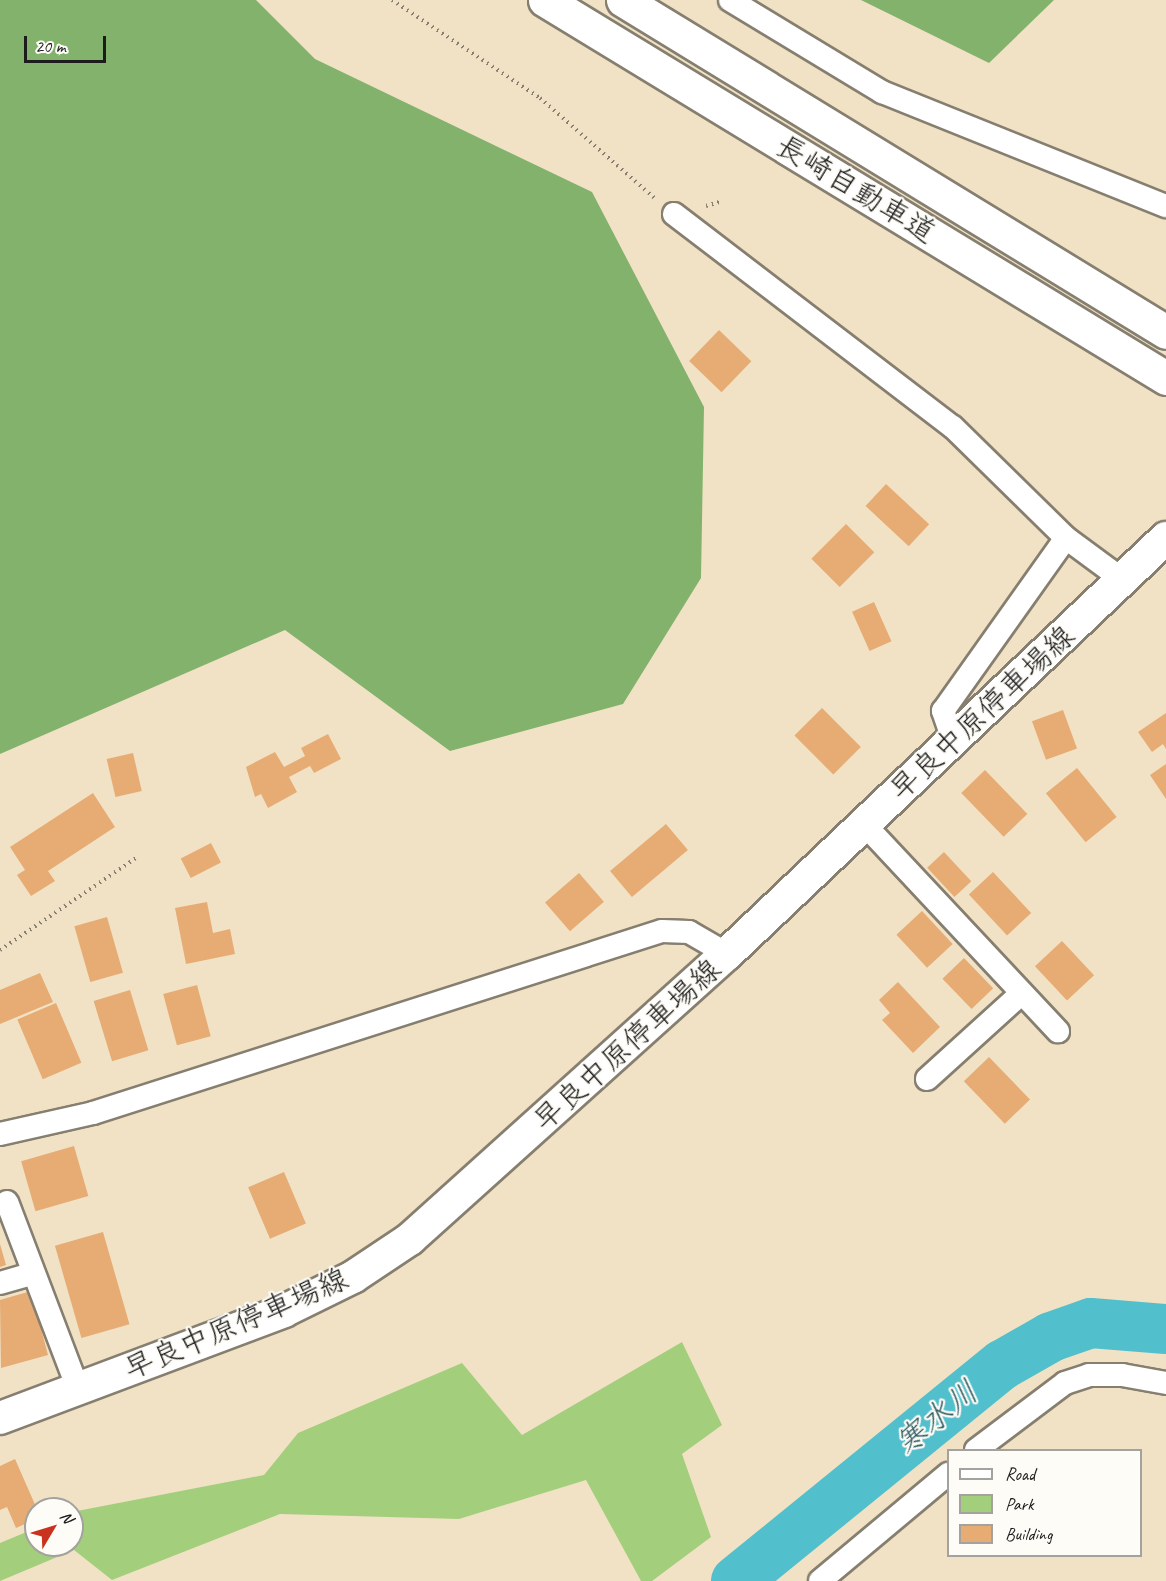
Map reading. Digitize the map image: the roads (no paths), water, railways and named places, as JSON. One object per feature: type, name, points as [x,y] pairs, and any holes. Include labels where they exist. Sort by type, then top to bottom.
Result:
[{"type":"highway","name":"長崎自動車道","points":[[545,0],[1155,371]]},
{"type":"highway","name":"長崎自動車道","points":[[623,0],[1166,331]]},
{"type":"main road","name":"早良中原停車場線","points":[[0,1418],[284,1311],[353,1277],[410,1239],[727,954],[1166,538]]},
{"type":"street","points":[[730,0],[882,92],[1166,206]]},
{"type":"street","points":[[674,214],[953,427],[1065,538],[1123,580]]},
{"type":"street","points":[[953,740],[943,711],[1065,538]]},
{"type":"street","points":[[864,824],[1058,1031]]},
{"type":"street","points":[[0,1134],[93,1113],[662,932],[689,932],[727,954]]},
{"type":"street","points":[[927,1079],[1022,993]]},
{"type":"street","points":[[7,1202],[32,1274],[78,1389]]},
{"type":"street","points":[[0,1282],[32,1274]]},
{"type":"street","points":[[977,1449],[1065,1383],[1089,1375],[1122,1375],[1166,1383]]},
{"type":"street","points":[[820,1581],[947,1475]]},
{"type":"waterway","name":"寒水川","points":[[736,1581],[1002,1365],[1051,1337],[1091,1323],[1166,1329]]}]
